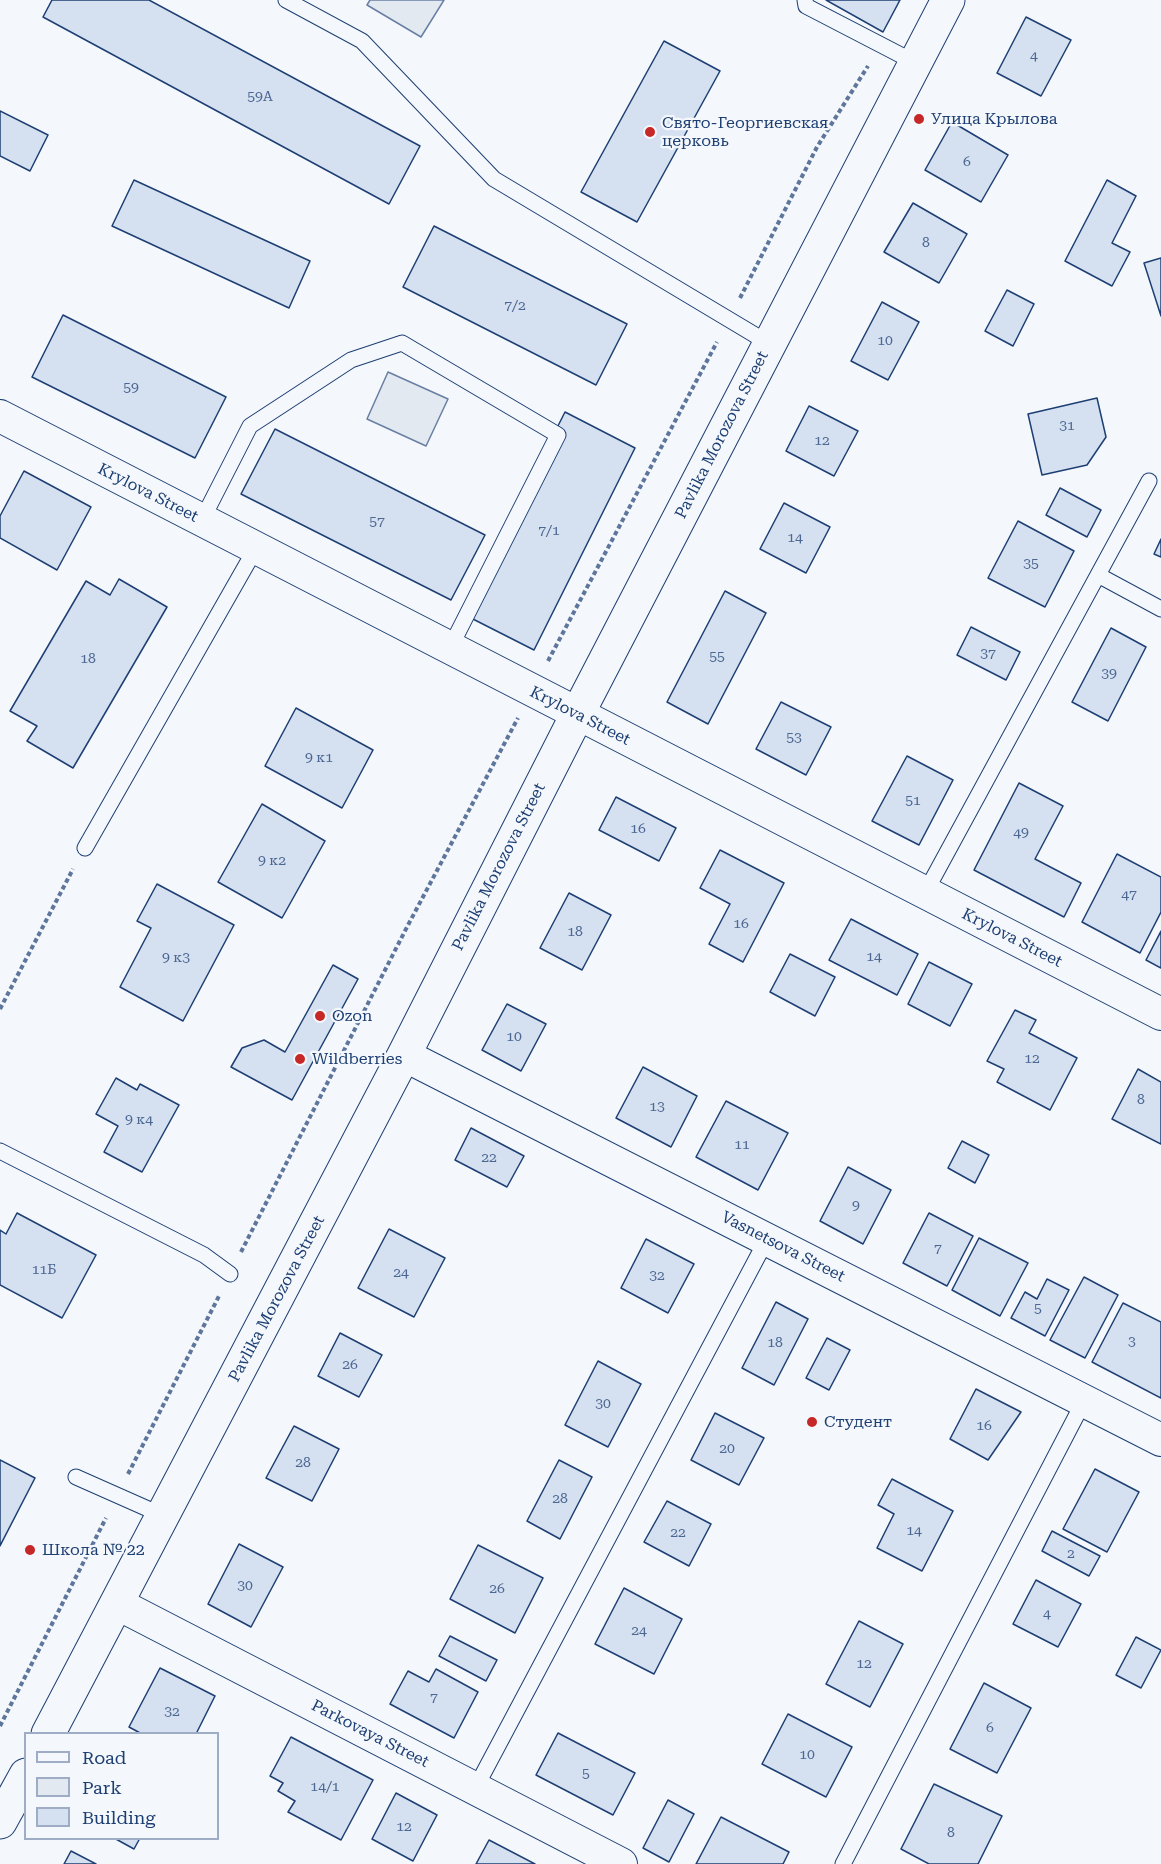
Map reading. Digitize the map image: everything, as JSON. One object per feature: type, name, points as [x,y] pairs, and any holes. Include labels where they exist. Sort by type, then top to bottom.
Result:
[{"type":"street","name":"Pavlika Morozova Street","points":[[49,1732],[404,1055],[577,715],[948,0]]},
{"type":"street","name":"Krylova Street","points":[[0,416],[1161,1014]]},
{"type":"street","name":"Vasnetsova Street","points":[[404,1055],[1161,1440]]},
{"type":"street","name":"Parkovaya Street","points":[[118,1604],[621,1864]]},
{"type":"street","points":[[0,1822],[24,1779]]},
{"type":"lane","points":[[286,0],[362,41],[494,179],[770,344]]},
{"type":"lane","points":[[805,0],[806,6],[916,63]]},
{"type":"lane","points":[[202,520],[250,426],[351,360],[402,343],[558,435],[450,648]]},
{"type":"lane","points":[[925,893],[1149,481]]},
{"type":"lane","points":[[85,848],[256,548]]},
{"type":"lane","points":[[1098,575],[1161,609]]},
{"type":"lane","points":[[0,1151],[204,1255],[230,1274]]},
{"type":"lane","points":[[475,1789],[767,1239]]},
{"type":"lane","points":[[843,1864],[1084,1401]]},
{"type":"lane","points":[[76,1477],[164,1516]]},
{"type":"path","points":[[0,1726],[407,927],[729,320],[817,147],[881,45]]},
{"type":"path","points":[[0,1009],[85,848]]},
{"type":"green space","points":[[370,0],[444,0],[421,37],[367,5]]},
{"type":"green space","points":[[388,372],[448,399],[426,446],[367,419]]},
{"type":"building","points":[[52,0],[149,0],[420,146],[389,204],[43,17]]},
{"type":"building","points":[[826,0],[900,0],[883,32]]},
{"type":"building","points":[[1026,17],[1071,40],[1041,96],[997,73]]},
{"type":"building","name":"Свято-Георгиевская церковь","points":[[664,41],[720,71],[637,222],[581,192]]},
{"type":"building","points":[[0,111],[48,135],[30,171],[0,156]]},
{"type":"building","points":[[952,122],[1008,155],[981,202],[925,170]]},
{"type":"building","points":[[134,180],[310,261],[289,308],[112,226]]},
{"type":"building","points":[[1107,180],[1136,196],[1112,243],[1130,252],[1112,286],[1065,261]]},
{"type":"building","points":[[913,203],[967,234],[939,283],[884,252]]},
{"type":"building","points":[[434,226],[627,324],[596,385],[403,287]]},
{"type":"building","points":[[1161,258],[1161,316],[1144,263]]},
{"type":"building","points":[[1007,290],[1034,304],[1013,346],[985,331]]},
{"type":"building","points":[[882,302],[919,322],[888,380],[851,361]]},
{"type":"building","points":[[63,315],[226,397],[195,458],[32,377]]},
{"type":"building","points":[[1097,398],[1106,437],[1087,465],[1042,475],[1028,414]]},
{"type":"building","points":[[809,406],[858,431],[834,476],[786,451]]},
{"type":"building","points":[[565,412],[635,448],[534,650],[463,614]]},
{"type":"building","points":[[275,429],[485,535],[451,600],[241,494]]},
{"type":"building","points":[[24,471],[91,507],[57,570],[0,538],[0,516]]},
{"type":"building","points":[[1060,488],[1101,510],[1087,537],[1046,515]]},
{"type":"building","points":[[784,503],[830,527],[806,573],[760,549]]},
{"type":"building","points":[[1018,521],[1074,551],[1045,607],[988,578]]},
{"type":"building","points":[[1161,539],[1161,557],[1154,554]]},
{"type":"building","points":[[119,579],[167,607],[73,768],[27,741],[37,726],[10,711],[86,581],[110,595]]},
{"type":"building","points":[[725,591],[766,613],[708,724],[667,702]]},
{"type":"building","points":[[971,627],[1020,652],[1006,680],[957,655]]},
{"type":"building","points":[[1111,628],[1146,647],[1108,721],[1072,702]]},
{"type":"building","points":[[781,702],[831,727],[806,775],[756,749]]},
{"type":"building","points":[[296,708],[373,750],[342,808],[265,766]]},
{"type":"building","points":[[907,756],[953,780],[919,845],[872,821]]},
{"type":"building","points":[[1019,783],[1063,806],[1035,859],[1081,883],[1064,917],[974,870]]},
{"type":"building","points":[[616,797],[676,828],[659,861],[599,830]]},
{"type":"building","points":[[262,804],[325,841],[282,918],[218,882]]},
{"type":"building","points":[[720,850],[784,883],[743,962],[709,944],[730,904],[700,888]]},
{"type":"building","points":[[1117,854],[1161,877],[1161,912],[1140,953],[1082,922]]},
{"type":"building","points":[[157,884],[234,925],[183,1021],[120,987],[151,928],[137,921]]},
{"type":"building","points":[[569,893],[611,915],[582,970],[540,948]]},
{"type":"building","points":[[851,919],[918,954],[897,995],[829,960]]},
{"type":"building","points":[[1161,931],[1161,968],[1146,960]]},
{"type":"building","points":[[790,954],[835,977],[815,1016],[770,992]]},
{"type":"building","points":[[929,962],[972,984],[950,1026],[908,1004]]},
{"type":"building","points":[[333,965],[358,979],[292,1100],[231,1067],[242,1048],[264,1040],[285,1052]]},
{"type":"building","points":[[507,1004],[546,1024],[521,1071],[482,1050]]},
{"type":"building","points":[[1015,1010],[1036,1020],[1029,1033],[1077,1058],[1050,1110],[997,1082],[1004,1069],[987,1061]]},
{"type":"building","points":[[643,1067],[697,1096],[671,1147],[616,1118]]},
{"type":"building","points":[[1138,1069],[1161,1082],[1161,1144],[1112,1119]]},
{"type":"building","points":[[116,1078],[137,1090],[140,1084],[179,1105],[142,1172],[104,1152],[118,1126],[96,1114]]},
{"type":"building","points":[[726,1101],[788,1133],[758,1190],[696,1157]]},
{"type":"building","points":[[471,1128],[524,1156],[507,1187],[455,1160]]},
{"type":"building","points":[[962,1141],[989,1155],[975,1183],[948,1168]]},
{"type":"building","points":[[848,1167],[891,1190],[863,1244],[820,1221]]},
{"type":"building","points":[[17,1213],[96,1255],[62,1318],[0,1285],[0,1230],[6,1234]]},
{"type":"building","points":[[929,1213],[973,1236],[947,1286],[903,1263]]},
{"type":"building","points":[[389,1229],[445,1258],[414,1317],[358,1288]]},
{"type":"building","points":[[979,1238],[1028,1263],[1000,1316],[952,1290]]},
{"type":"building","points":[[646,1239],[694,1264],[668,1313],[621,1288]]},
{"type":"building","points":[[1084,1277],[1118,1295],[1085,1358],[1050,1340]]},
{"type":"building","points":[[1047,1279],[1069,1290],[1045,1336],[1011,1318],[1025,1292],[1037,1299]]},
{"type":"building","points":[[776,1302],[808,1319],[774,1385],[742,1368]]},
{"type":"building","points":[[1123,1303],[1161,1322],[1161,1398],[1092,1362]]},
{"type":"building","points":[[340,1333],[382,1355],[359,1397],[318,1376]]},
{"type":"building","points":[[827,1338],[850,1350],[829,1390],[806,1378]]},
{"type":"building","points":[[598,1361],[641,1384],[608,1447],[565,1425]]},
{"type":"building","points":[[976,1389],[1021,1412],[988,1460],[950,1439]]},
{"type":"building","points":[[715,1413],[764,1438],[739,1485],[691,1460]]},
{"type":"building","points":[[294,1426],[339,1449],[312,1501],[266,1478]]},
{"type":"building","points":[[0,1460],[35,1478],[0,1546]]},
{"type":"building","points":[[559,1460],[592,1477],[560,1539],[527,1521]]},
{"type":"building","points":[[1095,1469],[1139,1492],[1107,1552],[1063,1529]]},
{"type":"building","points":[[892,1479],[953,1511],[922,1571],[877,1548],[894,1514],[878,1505]]},
{"type":"building","points":[[667,1501],[711,1524],[689,1566],[644,1542]]},
{"type":"building","points":[[1052,1531],[1100,1556],[1089,1576],[1042,1551]]},
{"type":"building","points":[[239,1544],[283,1567],[251,1627],[208,1604]]},
{"type":"building","points":[[478,1545],[543,1578],[515,1633],[450,1599]]},
{"type":"building","points":[[1036,1580],[1081,1604],[1058,1647],[1013,1624]]},
{"type":"building","points":[[624,1588],[682,1619],[654,1674],[595,1644]]},
{"type":"building","points":[[859,1621],[903,1644],[870,1707],[826,1684]]},
{"type":"building","points":[[450,1636],[497,1660],[486,1681],[439,1656]]},
{"type":"building","points":[[1136,1637],[1161,1650],[1141,1688],[1116,1675]]},
{"type":"building","points":[[160,1668],[215,1696],[197,1732],[138,1732],[129,1727]]},
{"type":"building","points":[[436,1669],[478,1692],[454,1738],[390,1704],[408,1671],[429,1682]]},
{"type":"building","points":[[984,1683],[1031,1708],[997,1773],[950,1749]]},
{"type":"building","points":[[788,1714],[852,1747],[826,1797],[762,1764]]},
{"type":"building","points":[[558,1733],[635,1773],[613,1815],[536,1775]]},
{"type":"building","points":[[291,1737],[373,1780],[341,1840],[288,1812],[295,1801],[278,1791],[283,1783],[270,1776]]},
{"type":"building","points":[[934,1784],[1002,1816],[978,1864],[929,1864],[901,1849]]},
{"type":"building","points":[[396,1793],[437,1815],[413,1861],[372,1839]]},
{"type":"building","points":[[668,1800],[694,1814],[669,1862],[643,1848]]},
{"type":"building","points":[[721,1817],[789,1852],[783,1864],[696,1864]]},
{"type":"building","points":[[118,1840],[139,1840],[134,1849]]},
{"type":"building","points":[[489,1840],[535,1864],[476,1864]]},
{"type":"building","points":[[71,1851],[96,1864],[64,1864]]},
{"type":"place","name":"Улица Крылова","points":[[919,119]]},
{"type":"place","name":"Свято-Георгиевская церковь","points":[[650,132]]},
{"type":"place","name":"Ozon","points":[[320,1016]]},
{"type":"place","name":"Wildberries","points":[[300,1059]]},
{"type":"place","name":"Студент","points":[[812,1422]]},
{"type":"place","name":"Школа № 22","points":[[30,1550]]}]
